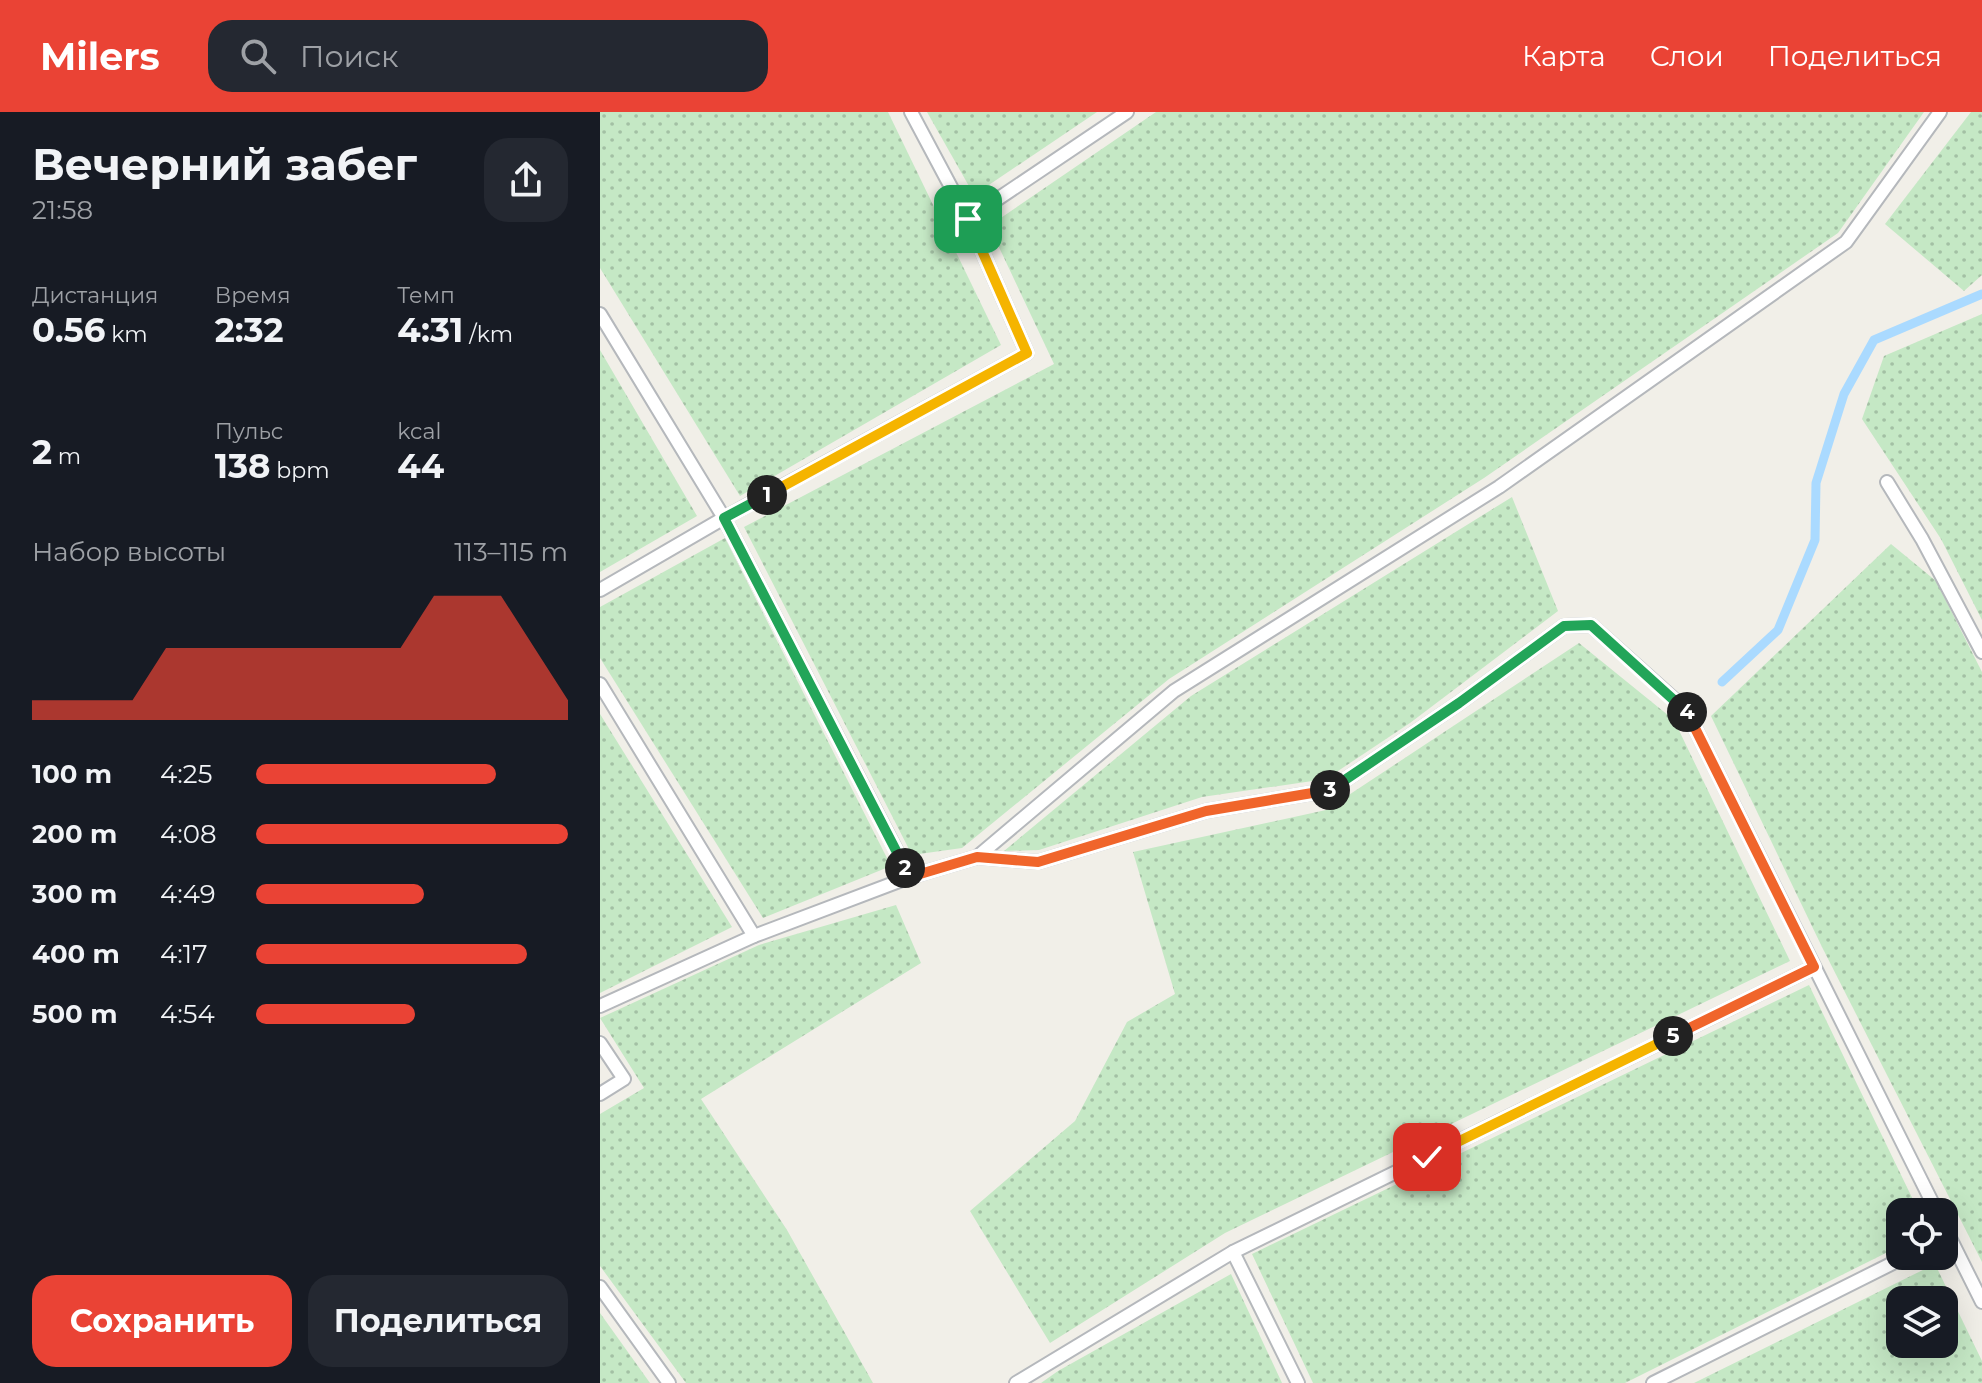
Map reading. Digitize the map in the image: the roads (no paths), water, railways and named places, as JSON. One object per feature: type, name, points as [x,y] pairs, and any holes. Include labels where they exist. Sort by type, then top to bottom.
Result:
[{"type":"lane","points":[[600,590],[724,518],[1027,353],[968,219],[911,112]]},
{"type":"lane","points":[[968,219],[1127,112]]},
{"type":"lane","points":[[977,857],[1174,691],[1499,487],[1846,242],[1940,112]]},
{"type":"lane","points":[[600,314],[724,518],[910,877]]},
{"type":"lane","points":[[1887,482],[1922,539],[1982,652]]},
{"type":"lane","points":[[600,1006],[754,936],[910,877],[977,857],[1038,862],[1206,811],[1330,790],[1459,703],[1564,626],[1591,625],[1686,710],[1930,1198]]},
{"type":"lane","points":[[600,684],[754,936]]},
{"type":"lane","points":[[1016,1383],[1233,1252],[1814,967]]},
{"type":"lane","points":[[600,1043],[624,1079],[600,1094]]},
{"type":"lane","points":[[1233,1252],[1298,1383]]},
{"type":"lane","points":[[1958,1256],[1982,1302]]},
{"type":"lane","points":[[1653,1383],[1886,1266]]},
{"type":"lane","points":[[600,1287],[669,1383]]},
{"type":"waterway","points":[[1722,682],[1778,630],[1815,540],[1816,483],[1844,394],[1874,340],[1982,294]]}]
